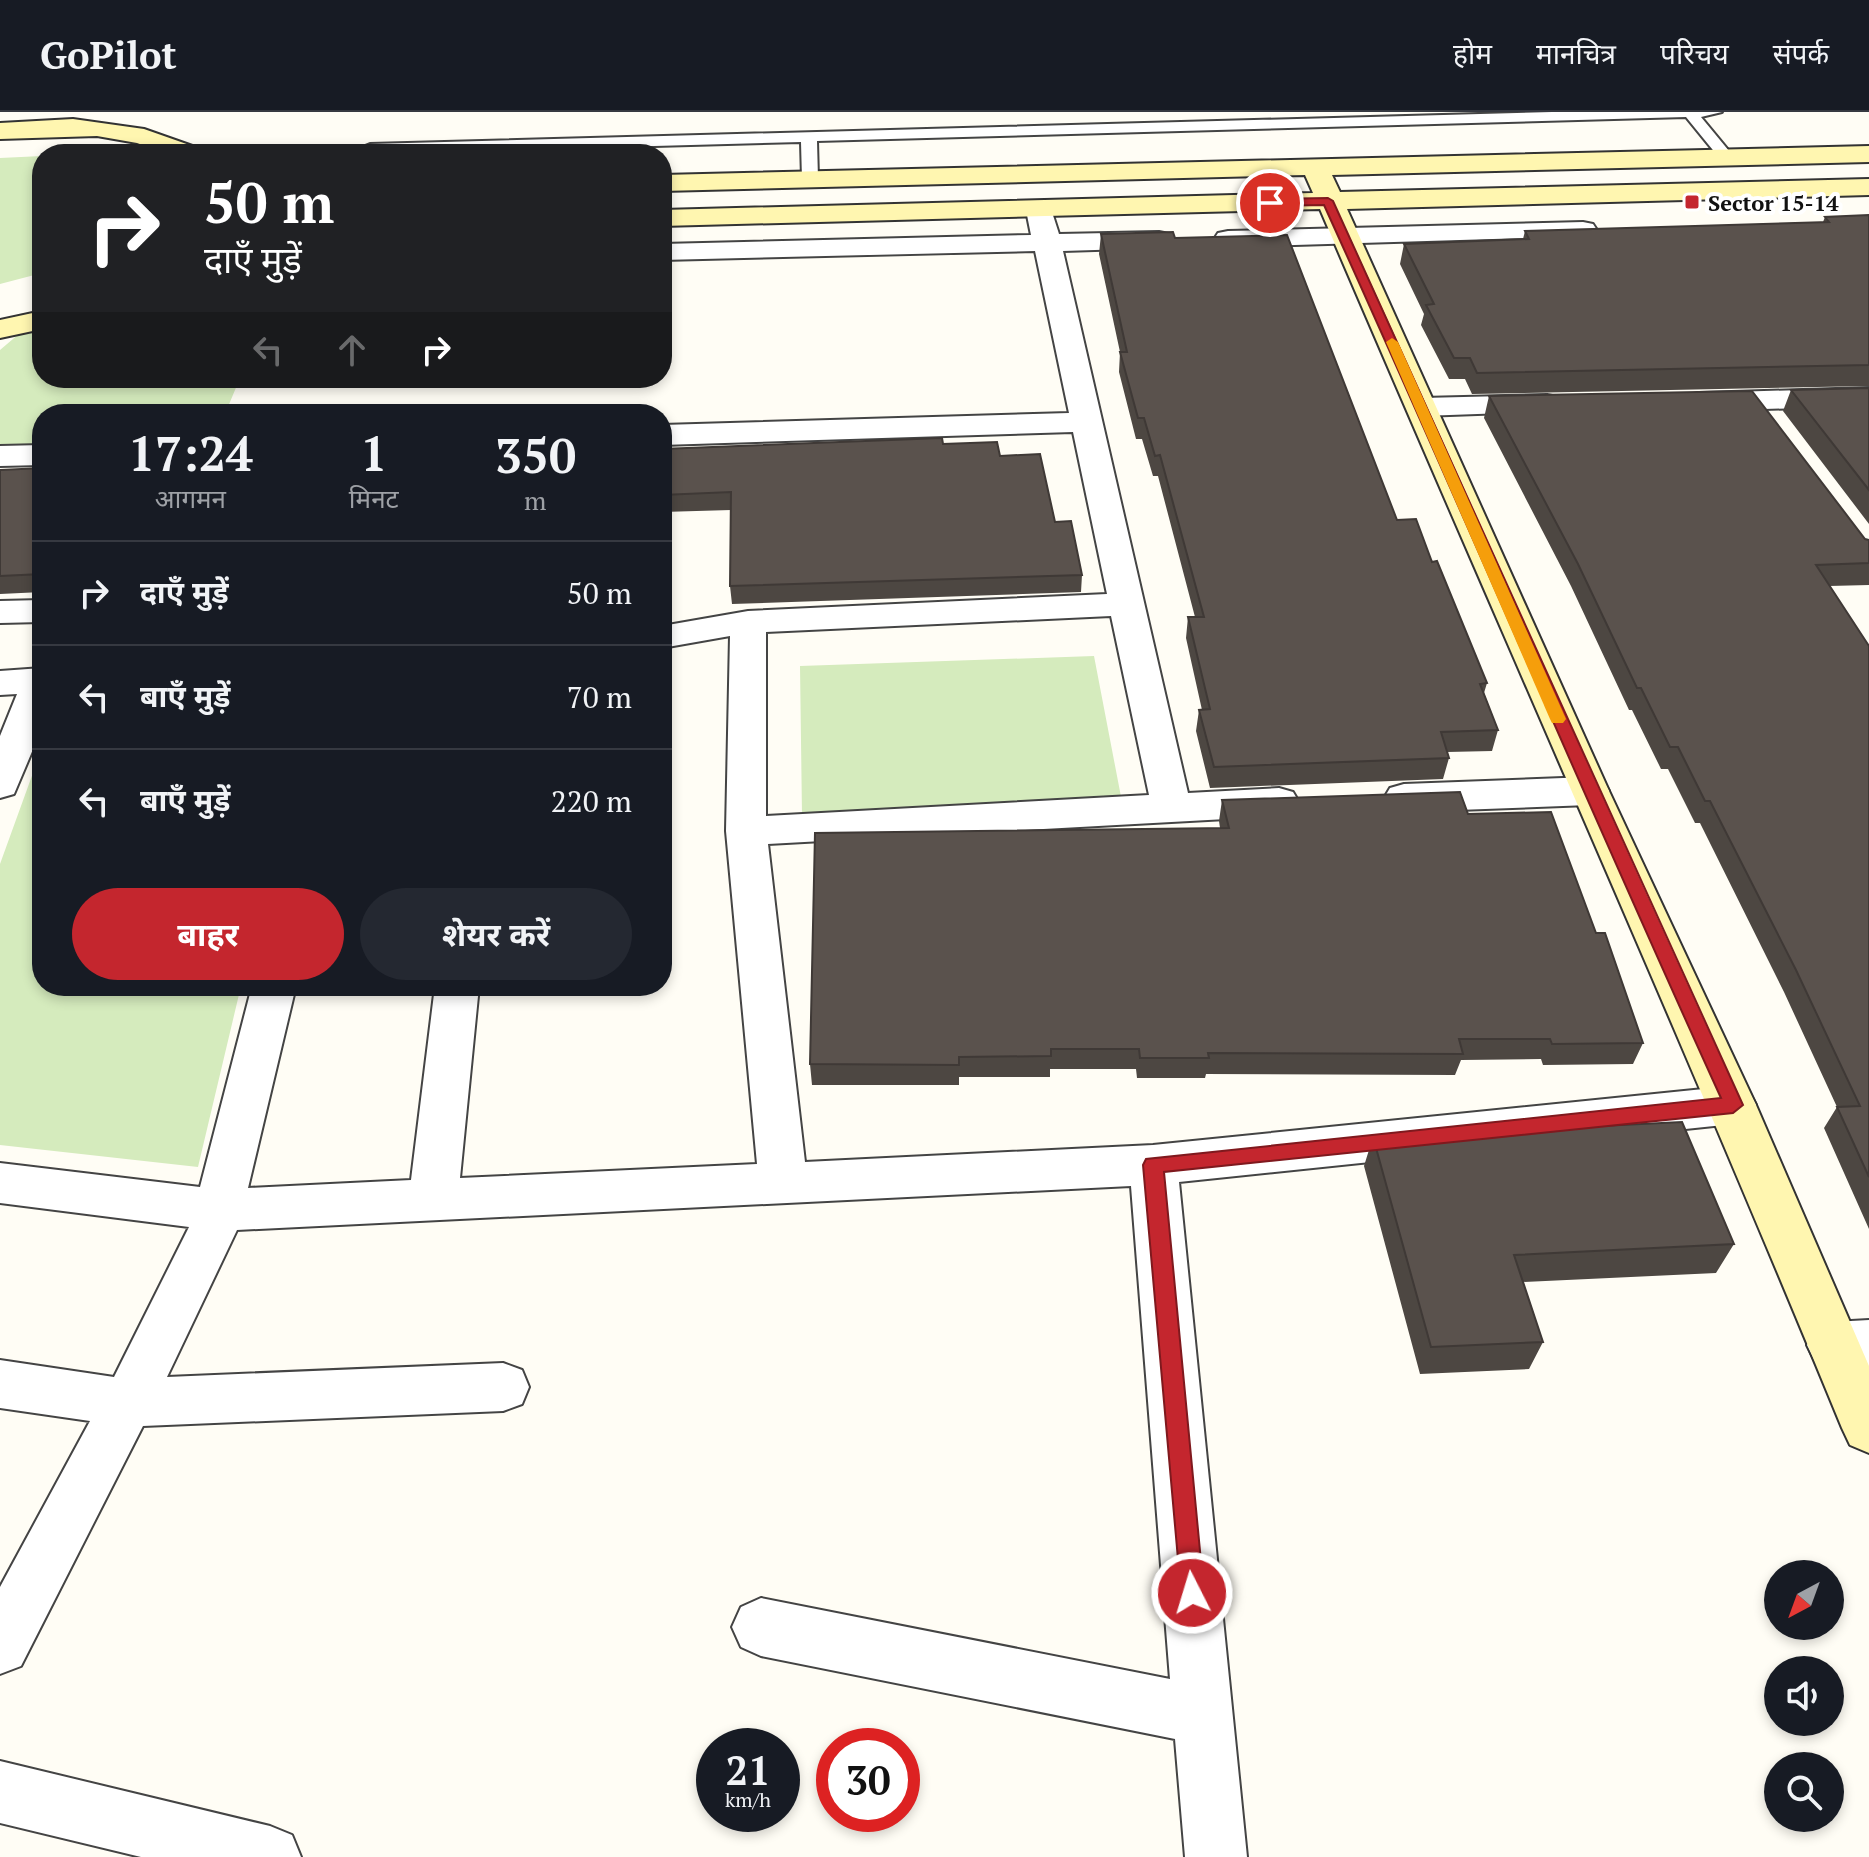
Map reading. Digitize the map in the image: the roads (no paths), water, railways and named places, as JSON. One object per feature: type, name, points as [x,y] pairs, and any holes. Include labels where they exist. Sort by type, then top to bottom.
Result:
[{"type":"street","points":[[0,122],[17,112]]},
{"type":"street","points":[[0,131],[65,127],[102,120],[164,144]]},
{"type":"street","points":[[672,218],[1039,209],[1321,183],[1726,157],[1869,154]]},
{"type":"street","points":[[672,183],[810,179],[1869,187]]},
{"type":"street","points":[[1321,183],[1589,791],[1733,1105],[1851,1344],[1869,1428]]},
{"type":"street","points":[[1039,209],[1171,806]]},
{"type":"street","points":[[672,252],[1614,229]]},
{"type":"street","points":[[0,329],[32,322]]},
{"type":"street","points":[[1675,402],[1764,413],[1869,397]]},
{"type":"street","points":[[1422,407],[1580,404]]},
{"type":"street","points":[[672,435],[1087,422]]},
{"type":"street","points":[[0,456],[32,455]]},
{"type":"street","points":[[672,635],[748,622],[1127,604]]},
{"type":"street","points":[[0,612],[32,611]]},
{"type":"street","points":[[748,622],[746,831],[783,1182]]},
{"type":"street","points":[[0,683],[32,681]]},
{"type":"street","points":[[0,784],[32,706]]},
{"type":"street","points":[[1372,799],[1589,791]]},
{"type":"street","points":[[746,831],[1310,801]]},
{"type":"street","points":[[0,1645],[128,1403],[214,1227],[272,996]]},
{"type":"street","points":[[433,1200],[456,996]]},
{"type":"street","points":[[0,1183],[219,1210],[1153,1165],[1733,1105]]},
{"type":"street","points":[[1153,1165],[1216,1857]]},
{"type":"street","points":[[0,1384],[128,1403],[503,1387]]},
{"type":"street","points":[[761,1627],[1203,1715]]},
{"type":"street","points":[[0,1792],[270,1857]]},
{"type":"lane","points":[[553,144],[1328,117],[1715,112]]},
{"type":"lane","points":[[1690,113],[1726,157]]},
{"type":"lane","points":[[809,137],[810,179]]},
{"type":"place","name":"Sector 15-14","points":[[1692,202]]}]
